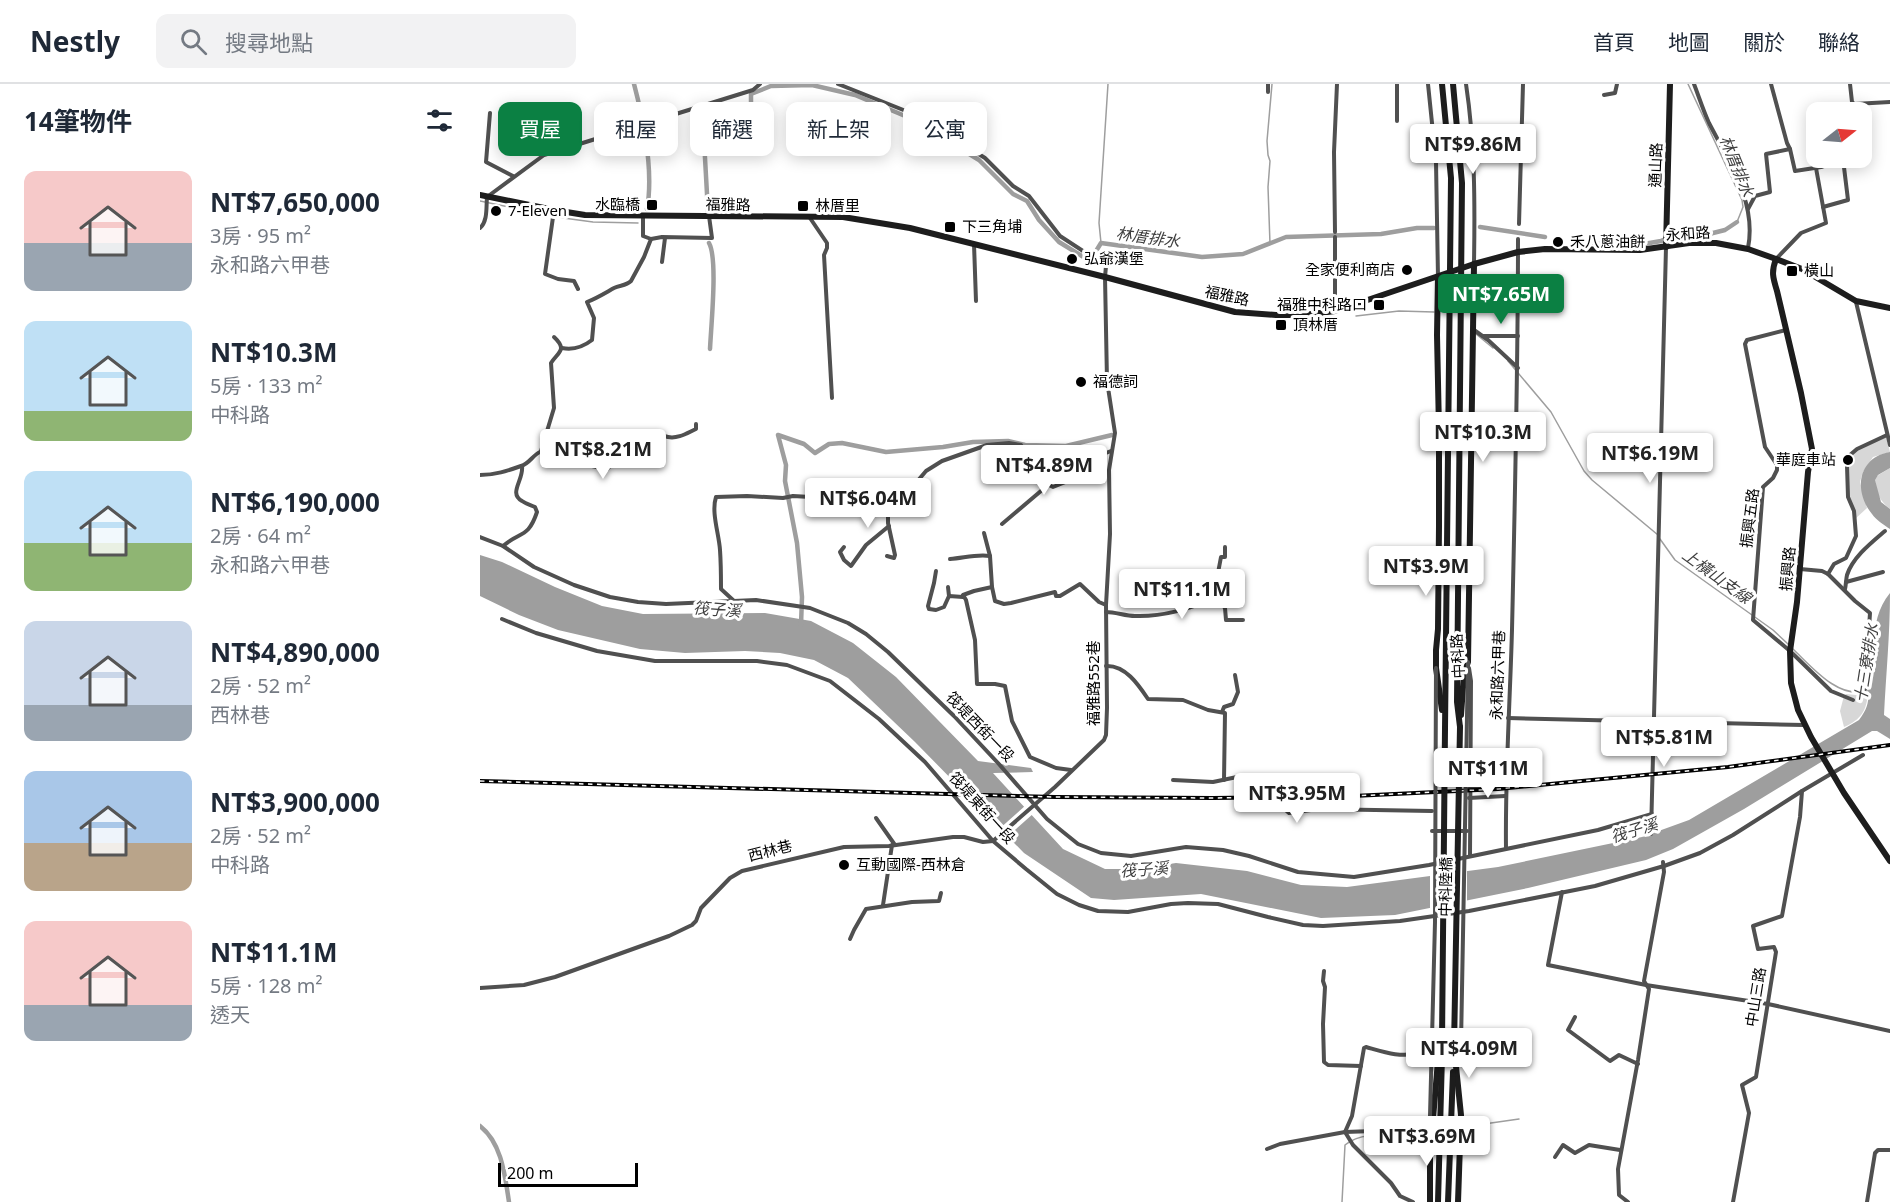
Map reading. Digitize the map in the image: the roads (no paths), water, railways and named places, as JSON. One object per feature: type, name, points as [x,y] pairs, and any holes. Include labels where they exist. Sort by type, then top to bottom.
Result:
[{"type":"street","points":[[480,228],[483,225],[484,199],[544,155],[753,90],[760,84]]},
{"type":"street","points":[[838,84],[857,88],[931,121],[985,158],[1013,186],[1029,196],[1060,236],[1106,266],[1105,277]]},
{"type":"street","points":[[1268,84],[1268,92]]},
{"type":"street","points":[[1335,311],[1334,152],[1337,84]]},
{"type":"street","points":[[1397,84],[1397,121]]},
{"type":"street","name":"中科路","points":[[1428,84],[1436,162],[1438,276],[1438,629],[1436,668],[1444,729]]},
{"type":"street","name":"中科路","points":[[1442,84],[1451,178],[1448,565],[1444,729]]},
{"type":"street","name":"中科路","points":[[1453,84],[1462,183],[1457,702],[1460,727]]},
{"type":"street","name":"中科路","points":[[1466,84],[1471,114],[1475,194],[1468,565],[1468,662],[1471,681],[1470,856]]},
{"type":"street","points":[[1519,224],[1523,84]]},
{"type":"street","points":[[1604,95],[1615,93],[1617,84]]},
{"type":"street","name":"通山路","points":[[1666,247],[1670,84]]},
{"type":"street","points":[[1695,84],[1706,114],[1740,184],[1748,210],[1751,232],[1748,249]]},
{"type":"street","points":[[1771,84],[1795,171],[1819,168],[1826,223],[1801,232],[1776,259]]},
{"type":"street","points":[[1851,84],[1854,104],[1890,102]]},
{"type":"street","points":[[490,114],[486,162],[513,176]]},
{"type":"street","points":[[1748,210],[1755,196],[1770,192],[1766,154],[1790,150]]},
{"type":"street","points":[[1823,207],[1848,200],[1846,168]]},
{"type":"street","name":"福雅路","points":[[484,199],[554,212],[585,215],[843,217],[910,228],[1235,312],[1293,315],[1335,311],[1474,264]]},
{"type":"street","points":[[554,212],[545,274],[558,279],[574,281],[578,290]]},
{"type":"street","points":[[643,216],[643,236],[651,239],[712,238],[709,216]]},
{"type":"street","points":[[810,218],[827,243],[824,255],[832,398]]},
{"type":"street","points":[[662,262],[665,237]]},
{"type":"street","points":[[562,348],[579,347],[592,340],[594,318],[587,302],[615,288],[629,284],[640,266],[651,239]]},
{"type":"street","name":"永和路六甲巷","points":[[1506,848],[1505,788],[1518,368],[1518,239]]},
{"type":"street","name":"永和路","points":[[1474,264],[1518,252],[1545,249],[1640,250],[1689,243],[1716,243],[1748,249],[1776,259],[1802,269],[1856,301],[1890,308]]},
{"type":"street","points":[[974,244],[976,301]]},
{"type":"street","points":[[1651,834],[1666,247]]},
{"type":"street","name":"振興路","points":[[1776,259],[1772,268],[1772,276],[1812,448],[1790,651],[1791,683],[1804,725],[1832,773],[1890,861]]},
{"type":"street","name":"福雅路552巷","points":[[995,840],[1104,740],[1106,735],[1109,470],[1115,433],[1107,381],[1105,277]]},
{"type":"street","points":[[1856,301],[1890,446]]},
{"type":"street","points":[[1474,330],[1518,368]]},
{"type":"street","name":"振興五路","points":[[1786,330],[1747,340],[1745,344],[1765,447],[1777,465],[1773,478],[1763,487],[1753,620],[1790,651],[1831,691],[1853,700]]},
{"type":"street","points":[[1482,336],[1518,336]]},
{"type":"street","points":[[480,475],[495,475],[522,466],[541,451],[554,408],[551,363],[560,355],[562,348],[560,342],[554,337]]},
{"type":"street","points":[[541,451],[570,454],[577,463],[607,469],[644,430],[670,438],[696,429],[696,424]]},
{"type":"street","points":[[1828,574],[1834,564],[1845,558],[1856,536],[1854,516],[1848,497],[1846,466],[1850,455],[1857,449],[1887,435]]},
{"type":"street","points":[[733,601],[721,590],[714,500],[716,497],[783,498],[793,496],[862,500],[866,505],[888,505],[904,497],[932,466],[991,444],[1009,442],[1021,445],[1030,467],[1053,487],[1069,481],[1078,474],[1088,460],[1112,451]]},
{"type":"street","points":[[503,546],[526,532],[537,512],[536,507],[521,501],[516,494],[522,478],[522,466]]},
{"type":"street","points":[[1002,524],[1048,485]]},
{"type":"street","points":[[887,556],[894,558],[888,505]]},
{"type":"street","points":[[844,548],[840,552],[851,566],[866,545],[889,526]]},
{"type":"street","points":[[1845,589],[1847,575],[1855,561],[1868,545],[1885,531]]},
{"type":"street","points":[[984,533],[990,556],[995,601],[1004,604],[1055,592],[1056,596],[1060,596],[1080,584],[1099,602],[1106,605]]},
{"type":"street","name":"筏堤西街一段","points":[[480,537],[503,546],[534,567],[574,585],[610,597],[666,604],[756,600],[810,608],[839,619],[866,634],[888,652],[954,716],[998,763],[1033,806],[1078,844],[1093,851],[1116,856],[1138,855],[1186,847],[1223,850],[1298,872],[1354,877],[1429,865],[1598,830],[1652,813]]},
{"type":"street","points":[[1225,547],[1225,556],[1221,557],[1214,594],[1224,608],[1226,620],[1243,620]]},
{"type":"street","points":[[950,559],[979,554],[990,556]]},
{"type":"street","points":[[1438,566],[1468,565]]},
{"type":"street","points":[[1800,569],[1822,571],[1828,574],[1870,613],[1865,689]]},
{"type":"street","points":[[936,571],[929,609],[944,607],[949,596],[948,587]]},
{"type":"street","points":[[1846,582],[1883,573]]},
{"type":"street","points":[[949,596],[963,597],[974,591],[992,588]]},
{"type":"street","points":[[963,597],[966,600],[975,640],[977,684],[996,684],[1005,687],[1012,721],[1030,757],[1056,768],[1072,770]]},
{"type":"street","points":[[1106,612],[1135,616],[1153,615],[1185,609],[1215,597]]},
{"type":"street","name":"筏堤東街一段","points":[[502,619],[536,633],[597,651],[655,661],[757,661],[787,665],[817,676],[844,691],[879,718],[925,762],[995,840],[1057,894],[1098,911],[1128,912],[1171,904],[1218,904],[1286,921],[1323,926],[1400,921],[1469,911],[1595,886],[1664,864],[1708,848],[1733,835],[1802,791]]},
{"type":"street","points":[[1460,727],[1464,673],[1468,662]]},
{"type":"street","points":[[1461,1044],[1468,662]]},
{"type":"street","points":[[1106,666],[1115,666],[1130,676],[1148,699],[1183,700],[1208,710],[1225,713],[1224,780]]},
{"type":"street","points":[[1430,1116],[1435,922],[1436,668]]},
{"type":"street","points":[[1222,712],[1224,707],[1233,704],[1238,694],[1235,675]]},
{"type":"street","points":[[1508,718],[1804,725]]},
{"type":"street","name":"中科陸橋","points":[[1454,1047],[1460,727]]},
{"type":"street","name":"中科陸橋","points":[[1442,1042],[1444,729]]},
{"type":"street","points":[[1802,791],[1863,755]]},
{"type":"street","points":[[1173,780],[1213,782],[1236,777],[1289,813],[1318,809],[1432,811]]},
{"type":"street","points":[[1469,789],[1505,788]]},
{"type":"street","name":"中山三路","points":[[1733,1202],[1749,1113],[1742,1085],[1756,1077],[1776,952],[1774,946],[1758,949],[1753,926],[1782,916],[1798,828],[1802,791]]},
{"type":"street","points":[[1469,798],[1505,796]]},
{"type":"street","points":[[876,818],[893,845],[883,905]]},
{"type":"street","points":[[1432,831],[1469,830]]},
{"type":"street","name":"西林巷","points":[[480,987],[524,985],[555,977],[669,936],[692,925],[701,908],[730,878],[742,871],[837,848],[893,845],[953,837],[964,837],[983,842],[995,840]]},
{"type":"street","points":[[1628,1202],[1619,1195],[1620,1150],[1638,1064],[1649,989],[1644,981],[1664,864]]},
{"type":"street","points":[[1562,892],[1548,965],[1646,985],[1768,1004],[1890,1031]]},
{"type":"street","points":[[850,939],[864,911],[883,905],[939,901],[941,893]]},
{"type":"street","points":[[1324,972],[1324,1062],[1328,1065],[1360,1066]]},
{"type":"street","points":[[1575,1017],[1568,1029],[1599,1053],[1610,1061],[1619,1055],[1638,1064]]},
{"type":"street","points":[[1345,1132],[1352,1116],[1364,1048],[1393,1054],[1414,1054],[1418,1053],[1421,1042]]},
{"type":"street","points":[[1438,1202],[1442,1042]]},
{"type":"street","points":[[1430,1202],[1430,1153],[1438,1061],[1442,1042]]},
{"type":"street","points":[[1454,1047],[1461,1115],[1458,1202]]},
{"type":"street","points":[[1448,1202],[1454,1047]]},
{"type":"street","points":[[1267,1149],[1280,1144],[1345,1132],[1429,1129]]},
{"type":"street","points":[[1345,1132],[1353,1145],[1391,1183],[1400,1196],[1413,1202]]},
{"type":"street","points":[[1555,1157],[1563,1145],[1573,1153],[1589,1145],[1620,1150]]},
{"type":"street","points":[[1867,1202],[1875,1152],[1890,1150]]},
{"type":"water","points":[[1890,452],[1890,468],[1878,475],[1875,480],[1881,502],[1890,509],[1890,529],[1872,514],[1862,495],[1861,486],[1865,468],[1879,455]]},
{"type":"water","name":"筏子溪","points":[[480,555],[502,562],[602,606],[643,614],[765,613],[811,621],[853,643],[896,677],[978,761],[1031,768],[1033,772],[993,773],[1063,849],[1105,869],[1137,869],[1176,863],[1247,871],[1301,885],[1347,887],[1498,867],[1642,837],[1689,820],[1859,720],[1868,700],[1869,692],[1867,691],[1873,666],[1875,629],[1882,605],[1890,593],[1884,715],[1890,719],[1890,739],[1877,731],[1872,731],[1744,809],[1673,849],[1646,860],[1528,888],[1395,915],[1321,918],[1201,894],[1114,900],[1091,898],[1024,853],[915,742],[848,678],[814,660],[780,653],[745,651],[685,653],[640,649],[558,630],[519,615],[480,596]]},
{"type":"waterway","points":[[634,84],[649,162],[647,209]]},
{"type":"waterway","points":[[1101,243],[1099,223],[1108,84]]},
{"type":"waterway","points":[[1270,244],[1268,187],[1270,161],[1267,141],[1272,84]]},
{"type":"waterway","name":"林厝排水","points":[[1688,84],[1742,200],[1743,207],[1737,222]]},
{"type":"waterway","name":"林厝排水","points":[[708,212],[704,140],[706,125],[744,113],[751,108],[751,94],[771,86],[812,85],[855,95],[929,126],[979,160],[1013,194],[1027,201],[1039,220],[1059,242],[1090,261],[1101,243],[1202,257],[1243,254],[1286,237],[1381,234],[1417,228],[1434,228]]},
{"type":"waterway","points":[[480,201],[551,216]]},
{"type":"waterway","points":[[556,217],[593,222],[638,223]]},
{"type":"waterway","name":"林厝排水","points":[[1594,243],[1638,245],[1661,241],[1690,231],[1709,234],[1725,230],[1737,222]]},
{"type":"waterway","name":"林厝排水","points":[[1480,227],[1545,237]]},
{"type":"waterway","points":[[709,243],[712,251],[714,278],[710,349]]},
{"type":"waterway","name":"上橫山支線","points":[[1356,316],[1399,311],[1434,312]]},
{"type":"waterway","name":"上橫山支線","points":[[1476,334],[1493,348]]},
{"type":"waterway","name":"上橫山支線","points":[[1508,361],[1551,412],[1584,471],[1658,535]]},
{"type":"waterway","points":[[801,625],[802,597],[797,543],[785,481],[786,465],[778,435],[804,444],[815,453],[829,444],[842,443],[886,452],[973,442],[1008,441],[1025,445],[1066,446],[1112,435]]},
{"type":"waterway","name":"上橫山支線","points":[[1660,539],[1675,560],[1773,630],[1788,644]]},
{"type":"waterway","name":"上橫山支線","points":[[1793,649],[1826,680],[1836,686],[1856,692],[1866,691]]},
{"type":"waterway","points":[[1463,1127],[1519,1119]]},
{"type":"waterway","points":[[480,1126],[498,1151],[509,1202]]},
{"type":"waterway","points":[[1342,1202],[1345,1145],[1374,1135],[1429,1133]]},
{"type":"railway","points":[[480,781],[1055,797],[1353,796],[1498,789],[1728,767],[1890,745]]},
{"type":"place","name":"水臨橋","points":[[652,205]]},
{"type":"place","name":"林厝里","points":[[803,206]]},
{"type":"place","name":"7-Eleven","points":[[496,211]]},
{"type":"place","name":"下三角埔","points":[[950,227]]},
{"type":"place","name":"禾八蔥油餅","points":[[1558,242]]},
{"type":"place","name":"弘爺漢堡","points":[[1072,259]]},
{"type":"place","name":"全家便利商店","points":[[1407,270]]},
{"type":"place","name":"橫山","points":[[1792,271]]},
{"type":"place","name":"福雅中科路口","points":[[1379,305]]},
{"type":"place","name":"頂林厝","points":[[1281,325]]},
{"type":"place","name":"福德詞","points":[[1081,382]]},
{"type":"place","name":"華庭車站","points":[[1848,460]]},
{"type":"place","name":"互動國際-西林倉","points":[[844,865]]},
{"type":"water label","name":"十三寮排水","points":[[1866,663]]}]
